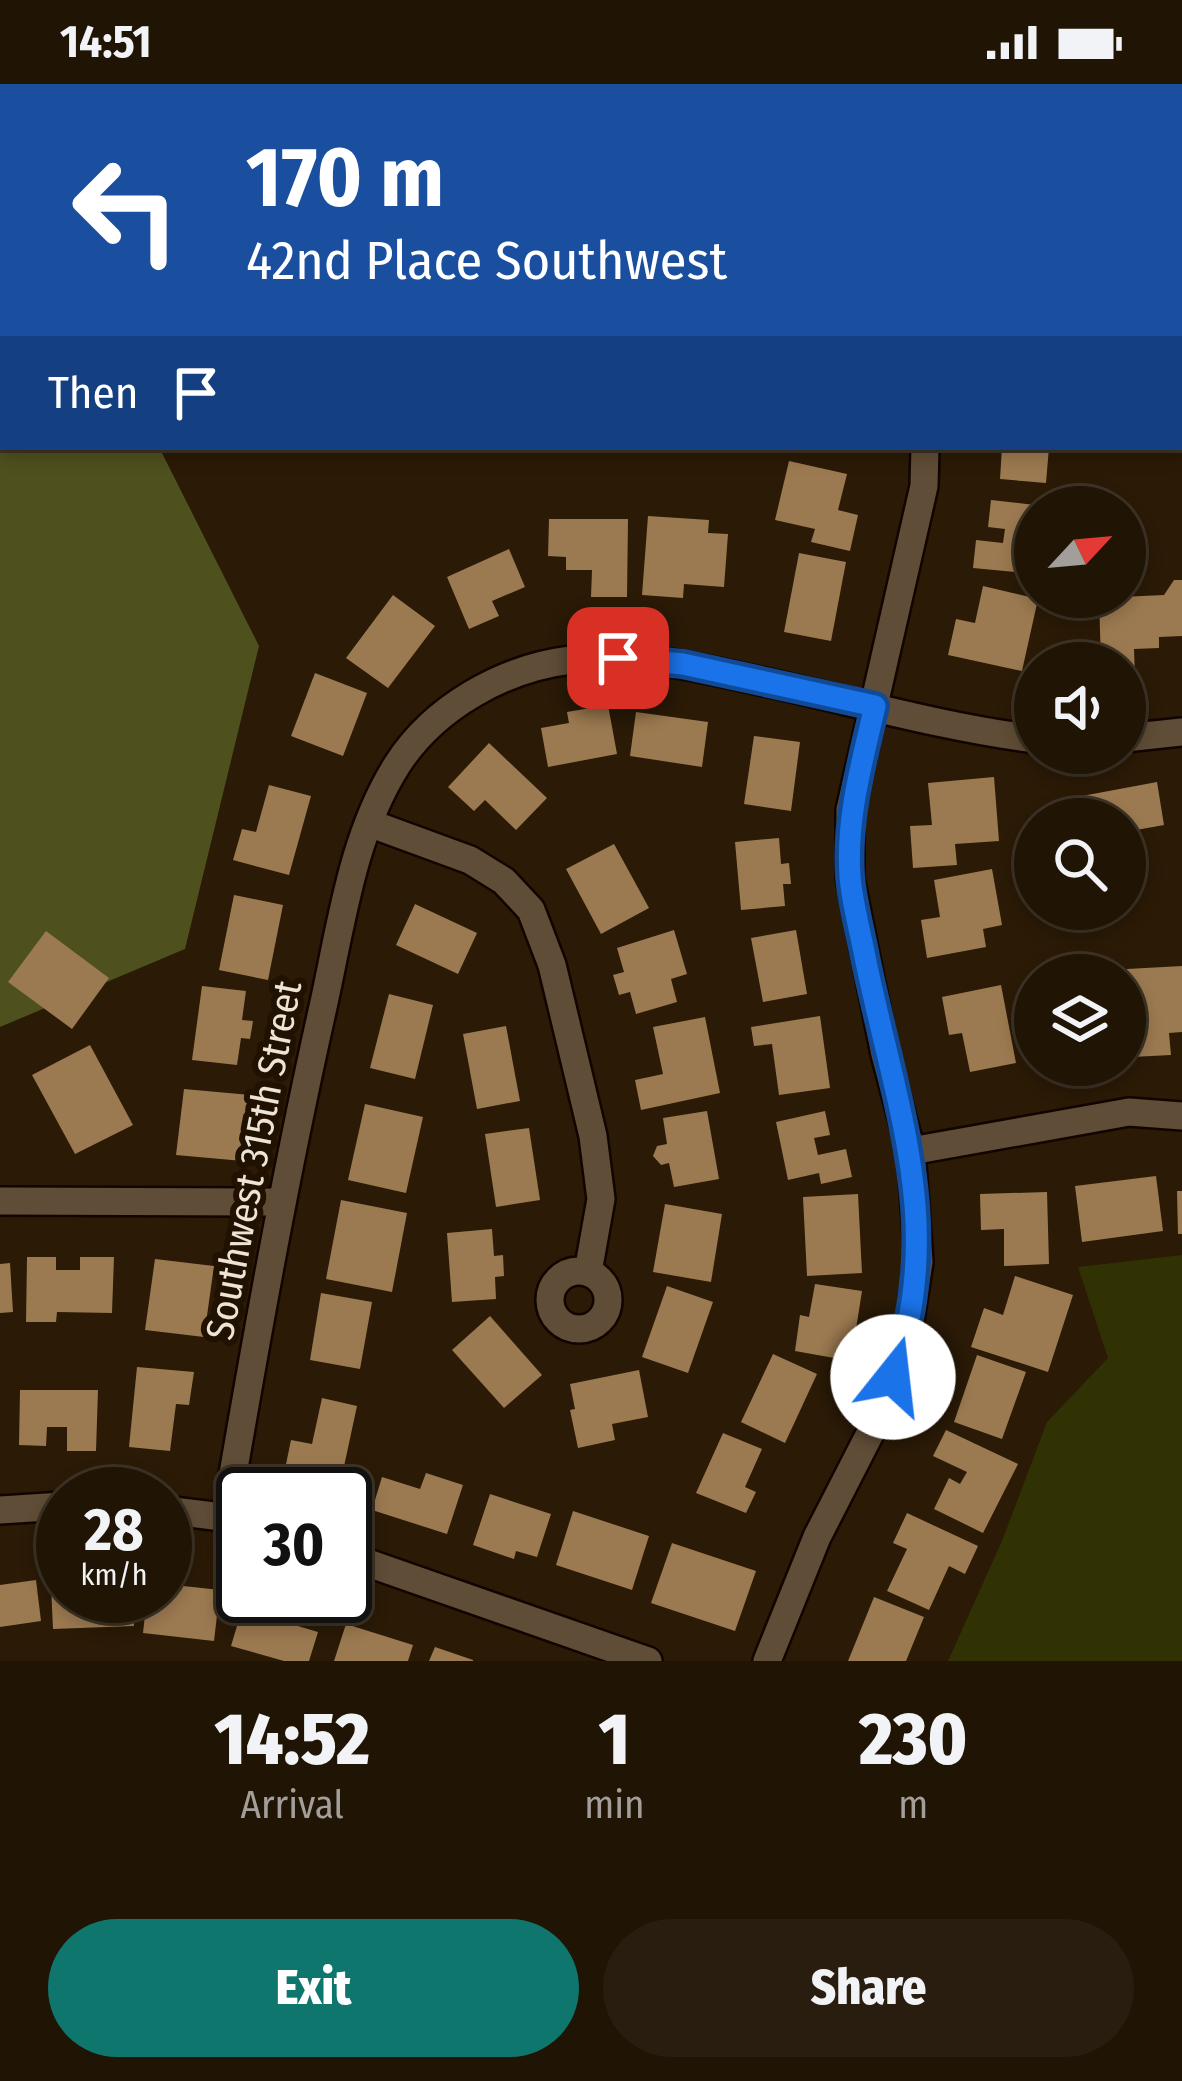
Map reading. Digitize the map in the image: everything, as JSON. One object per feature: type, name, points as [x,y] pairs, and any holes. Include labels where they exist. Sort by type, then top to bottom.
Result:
[{"type":"street","points":[[767,1661],[818,1537],[880,1414],[907,1339],[919,1262],[911,1151],[885,1054],[850,878],[850,811],[924,486],[925,450]]},
{"type":"street","name":"Southwest 315th Street","points":[[241,1467],[279,1202],[357,854],[397,765],[422,734],[483,687],[513,673],[570,660],[618,658],[683,664],[1014,735]]},
{"type":"street","points":[[1146,736],[1182,732]]},
{"type":"street","points":[[369,823],[470,860],[504,881],[531,910],[552,965],[593,1136],[601,1199],[588,1272]]},
{"type":"street","points":[[911,1151],[1130,1112],[1182,1116]]},
{"type":"street","points":[[0,1201],[279,1202]]},
{"type":"street","points":[[0,1510],[36,1508]]},
{"type":"street","points":[[372,1565],[648,1661]]},
{"type":"shaded area","points":[[0,450],[161,450],[259,646],[185,949],[0,1027]]},
{"type":"shaded area","points":[[1182,1255],[1182,1661],[948,1661],[1002,1541],[1047,1422],[1108,1358],[1078,1267]]},
{"type":"building","points":[[1002,450],[1049,450],[1046,483],[1000,479]]},
{"type":"building","points":[[789,461],[847,474],[838,510],[858,515],[850,551],[811,542],[815,529],[775,520]]},
{"type":"building","points":[[991,500],[1014,503],[1014,572],[973,568],[976,540],[1003,543],[1005,529],[988,527]]},
{"type":"building","points":[[648,516],[709,520],[708,533],[728,534],[724,587],[684,584],[683,598],[642,595]]},
{"type":"building","points":[[549,519],[628,519],[627,597],[591,597],[592,570],[566,570],[566,557],[548,556]]},
{"type":"building","points":[[509,549],[525,587],[492,601],[499,616],[469,629],[447,577]]},
{"type":"building","points":[[799,553],[846,562],[831,641],[784,632]]},
{"type":"building","points":[[1174,580],[1182,580],[1182,636],[1159,637],[1159,648],[1146,649],[1146,642],[1100,642],[1100,618],[1146,618],[1146,596],[1164,595]]},
{"type":"building","points":[[983,586],[1014,593],[1014,618],[1034,618],[1028,642],[1014,642],[1014,669],[948,655],[956,619],[975,623]]},
{"type":"building","points":[[393,595],[435,626],[388,688],[346,658]]},
{"type":"building","points":[[315,673],[367,693],[343,756],[291,736]]},
{"type":"building","points":[[608,705],[617,754],[548,767],[541,728],[569,723],[567,712]]},
{"type":"building","points":[[636,712],[708,722],[702,767],[630,756]]},
{"type":"building","points":[[754,736],[800,742],[791,811],[744,804]]},
{"type":"building","points":[[489,743],[547,798],[516,830],[485,800],[474,811],[448,787]]},
{"type":"building","points":[[994,777],[999,841],[955,844],[957,865],[913,868],[910,826],[932,825],[928,783]]},
{"type":"building","points":[[1157,782],[1164,825],[1146,828],[1146,798],[1082,796]]},
{"type":"building","points":[[269,785],[311,796],[289,875],[233,860],[242,829],[256,832]]},
{"type":"building","points":[[779,838],[781,864],[789,863],[791,884],[783,884],[785,906],[741,910],[735,842]]},
{"type":"building","points":[[614,844],[649,908],[601,934],[566,869]]},
{"type":"building","points":[[992,869],[1002,925],[983,929],[986,947],[927,958],[921,920],[940,917],[934,880]]},
{"type":"building","points":[[234,895],[283,905],[268,980],[219,970]]},
{"type":"building","points":[[415,904],[477,933],[458,974],[396,945]]},
{"type":"building","points":[[674,930],[687,974],[671,979],[677,1002],[636,1014],[630,992],[619,995],[613,975],[624,972],[617,948]]},
{"type":"building","points":[[796,930],[807,994],[763,1002],[751,938]]},
{"type":"building","points":[[46,931],[109,978],[72,1029],[8,982]]},
{"type":"building","points":[[1182,966],[1182,1032],[1169,1033],[1171,1055],[1146,1056],[1146,968]]},
{"type":"building","points":[[1001,985],[1014,1063],[970,1072],[962,1033],[949,1035],[942,997]]},
{"type":"building","points":[[202,986],[246,991],[242,1020],[253,1021],[250,1039],[241,1038],[237,1065],[192,1060]]},
{"type":"building","points":[[389,994],[433,1005],[415,1079],[370,1068]]},
{"type":"building","points":[[820,1016],[830,1088],[779,1095],[772,1044],[754,1046],[751,1027]]},
{"type":"building","points":[[705,1017],[720,1093],[641,1110],[635,1080],[663,1074],[653,1027]]},
{"type":"building","points":[[506,1026],[520,1101],[477,1109],[463,1034]]},
{"type":"building","points":[[90,1045],[133,1125],[75,1154],[32,1075]]},
{"type":"building","points":[[184,1089],[262,1096],[254,1162],[176,1155]]},
{"type":"building","points":[[365,1104],[423,1117],[406,1193],[348,1180]]},
{"type":"building","points":[[707,1111],[719,1179],[674,1187],[669,1163],[661,1165],[653,1156],[657,1146],[667,1144],[663,1118]]},
{"type":"building","points":[[825,1111],[830,1135],[814,1138],[818,1155],[846,1149],[852,1177],[821,1184],[819,1173],[788,1180],[776,1122]]},
{"type":"building","points":[[529,1128],[540,1200],[496,1207],[485,1134]]},
{"type":"building","points":[[1156,1176],[1163,1231],[1082,1242],[1075,1186]]},
{"type":"building","points":[[1177,1191],[1182,1191],[1182,1234],[1178,1234]]},
{"type":"building","points":[[1047,1192],[1049,1264],[1004,1266],[1004,1229],[981,1230],[980,1194]]},
{"type":"building","points":[[858,1194],[862,1273],[807,1276],[803,1197]]},
{"type":"building","points":[[341,1200],[407,1213],[392,1292],[326,1279]]},
{"type":"building","points":[[665,1204],[722,1214],[711,1282],[653,1272]]},
{"type":"building","points":[[492,1229],[494,1256],[503,1255],[504,1276],[495,1277],[496,1299],[452,1302],[447,1233]]},
{"type":"building","points":[[27,1257],[56,1257],[56,1270],[80,1270],[80,1257],[114,1257],[112,1313],[57,1312],[56,1322],[26,1322]]},
{"type":"building","points":[[155,1259],[214,1266],[204,1337],[145,1330]]},
{"type":"building","points":[[10,1263],[13,1312],[0,1313],[0,1264]]},
{"type":"building","points":[[1015,1276],[1073,1295],[1048,1372],[971,1347],[984,1308],[1003,1315]]},
{"type":"building","points":[[815,1284],[862,1291],[851,1361],[795,1351],[800,1315],[809,1317]]},
{"type":"building","points":[[667,1286],[713,1302],[688,1373],[642,1357]]},
{"type":"building","points":[[321,1293],[372,1302],[360,1369],[310,1360]]},
{"type":"building","points":[[490,1316],[542,1375],[504,1408],[452,1350]]},
{"type":"building","points":[[773,1354],[817,1374],[785,1443],[741,1422]]},
{"type":"building","points":[[977,1355],[1026,1372],[1002,1439],[954,1422]]},
{"type":"building","points":[[137,1367],[194,1372],[189,1405],[176,1404],[170,1451],[129,1447]]},
{"type":"building","points":[[639,1370],[648,1417],[612,1424],[615,1440],[578,1448],[570,1384]]},
{"type":"building","points":[[20,1390],[98,1390],[96,1451],[67,1451],[67,1427],[47,1427],[46,1446],[19,1445]]},
{"type":"building","points":[[322,1398],[357,1406],[344,1467],[285,1467],[291,1440],[312,1444]]},
{"type":"building","points":[[946,1430],[1018,1464],[983,1533],[934,1509],[949,1478],[960,1484],[967,1472],[933,1456]]},
{"type":"building","points":[[723,1433],[762,1449],[745,1487],[756,1492],[746,1513],[696,1493]]},
{"type":"building","points":[[426,1473],[463,1485],[447,1534],[372,1510],[382,1477],[420,1489]]},
{"type":"building","points":[[490,1494],[551,1514],[537,1557],[516,1551],[514,1559],[473,1545]]},
{"type":"building","points":[[573,1511],[649,1536],[632,1590],[556,1565]]},
{"type":"building","points":[[907,1513],[978,1546],[965,1574],[949,1566],[929,1610],[887,1591],[907,1549],[893,1543]]},
{"type":"building","points":[[672,1543],[756,1571],[735,1631],[651,1603]]},
{"type":"building","points":[[36,1580],[36,1622],[0,1627],[0,1585]]},
{"type":"building","points":[[192,1587],[216,1590],[214,1641],[143,1633],[144,1623],[192,1623]]},
{"type":"building","points":[[874,1597],[924,1617],[906,1661],[848,1661]]},
{"type":"building","points":[[53,1623],[134,1623],[134,1626],[53,1629]]},
{"type":"building","points":[[238,1623],[288,1623],[318,1632],[309,1661],[284,1661],[231,1646]]},
{"type":"building","points":[[346,1624],[413,1645],[408,1661],[334,1661]]},
{"type":"building","points":[[435,1647],[473,1660],[473,1661],[429,1661]]},
{"type":"route","points":[[618,658],[683,664],[875,706],[850,811],[850,878],[885,1054],[911,1151],[919,1262],[907,1339],[893,1377]]}]
